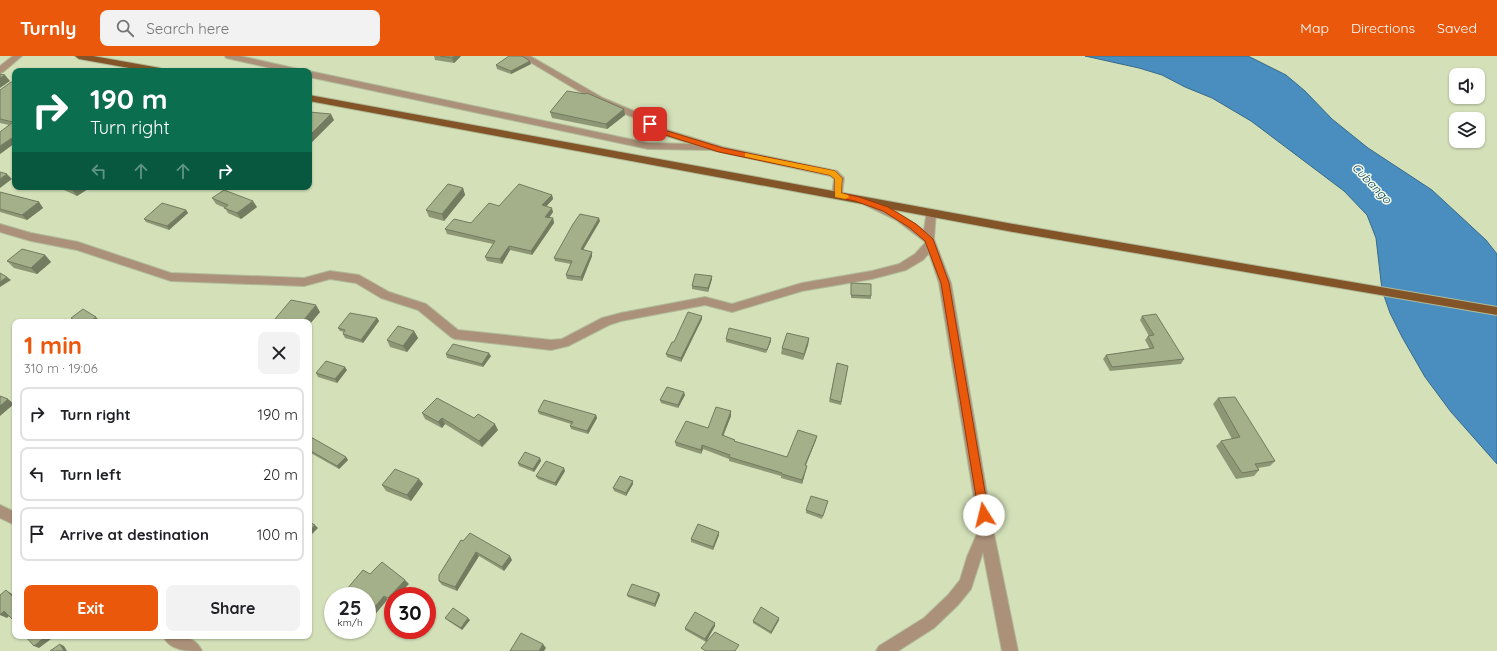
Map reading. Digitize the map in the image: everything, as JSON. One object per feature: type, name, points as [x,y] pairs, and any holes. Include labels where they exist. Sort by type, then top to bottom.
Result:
[{"type":"main road","points":[[79,56],[144,68]]},
{"type":"main road","points":[[312,99],[1013,228],[1497,311]]},
{"type":"street","points":[[0,70],[18,56]]},
{"type":"street","points":[[229,56],[282,68]]},
{"type":"street","points":[[524,56],[600,100],[638,116],[661,131],[712,147],[826,170],[833,173],[839,178],[837,195]]},
{"type":"street","points":[[312,75],[648,146],[712,147]]},
{"type":"street","points":[[856,198],[886,209],[913,226],[930,242]]},
{"type":"street","points":[[931,212],[930,242],[945,283],[986,529],[1010,651]]},
{"type":"street","points":[[0,228],[31,237],[78,246],[171,277],[304,282],[330,275],[359,279],[386,295],[422,307],[455,334],[551,345],[564,343],[606,321],[621,317],[705,301],[732,308],[802,287],[902,267],[914,261],[930,242]]},
{"type":"street","points":[[0,511],[12,517]]},
{"type":"street","points":[[884,651],[929,623],[953,600],[966,584],[974,557],[986,529]]},
{"type":"street","points":[[176,639],[194,651]]},
{"type":"water","name":"Cubango","points":[[1085,56],[1248,56],[1286,75],[1305,91],[1332,119],[1368,148],[1432,190],[1486,240],[1497,254],[1497,464],[1451,412],[1425,377],[1402,337],[1390,313],[1382,290],[1376,238],[1367,215],[1344,191],[1251,121],[1212,98],[1185,87],[1162,75],[1139,68]]},
{"type":"building","points":[[440,56],[455,56],[452,58]]},
{"type":"building","points":[[509,56],[522,56],[530,61],[511,71],[496,65]]},
{"type":"building","points":[[12,82],[12,122],[0,119],[0,90]]},
{"type":"building","points":[[567,91],[587,93],[624,109],[606,124],[550,112]]},
{"type":"building","points":[[312,112],[331,114],[312,133]]},
{"type":"building","points":[[12,123],[12,138],[0,146],[0,132]]},
{"type":"building","points":[[0,172],[7,174],[0,179]]},
{"type":"building","points":[[448,184],[463,188],[442,214],[426,210]]},
{"type":"building","points":[[519,184],[552,195],[542,205],[552,208],[545,217],[553,218],[531,251],[509,246],[500,259],[485,257],[495,241],[445,229],[454,219],[471,223],[489,203],[499,206]]},
{"type":"building","points":[[224,190],[253,201],[237,213],[224,208],[228,205],[212,198]]},
{"type":"building","points":[[0,192],[39,202],[22,215],[0,209]]},
{"type":"building","points":[[162,203],[186,210],[167,226],[144,219]]},
{"type":"building","points":[[580,214],[599,218],[581,249],[592,252],[581,277],[566,275],[572,261],[554,258]]},
{"type":"building","points":[[22,249],[45,255],[31,268],[7,261]]},
{"type":"building","points":[[0,273],[7,277],[0,282]]},
{"type":"building","points":[[695,274],[712,276],[708,288],[692,286]]},
{"type":"building","points":[[851,283],[871,284],[871,296],[851,295]]},
{"type":"building","points":[[291,300],[316,305],[304,319],[275,319]]},
{"type":"building","points":[[83,309],[96,317],[93,319],[71,318]]},
{"type":"building","points":[[688,312],[702,316],[681,358],[666,354],[672,342],[674,342]]},
{"type":"building","points":[[350,313],[377,318],[361,340],[343,334],[345,330],[338,328]]},
{"type":"building","points":[[1156,314],[1184,359],[1112,367],[1106,355],[1154,348],[1148,336],[1154,335],[1142,316]]},
{"type":"building","points":[[398,326],[414,331],[403,346],[387,340]]},
{"type":"building","points":[[729,328],[771,338],[767,350],[726,339]]},
{"type":"building","points":[[787,333],[809,338],[804,354],[782,348]]},
{"type":"building","points":[[453,344],[489,353],[482,364],[446,354]]},
{"type":"building","points":[[326,361],[345,367],[335,379],[316,373]]},
{"type":"building","points":[[837,363],[848,366],[841,402],[830,399]]},
{"type":"building","points":[[667,387],[684,392],[678,405],[660,400]]},
{"type":"building","points":[[0,396],[8,399],[0,406]]},
{"type":"building","points":[[1235,397],[1275,461],[1255,464],[1259,470],[1242,473],[1221,441],[1240,437],[1218,398]]},
{"type":"building","points":[[437,398],[474,418],[478,414],[495,424],[479,441],[442,418],[438,422],[422,413]]},
{"type":"building","points":[[544,400],[596,415],[587,431],[570,426],[573,422],[538,411]]},
{"type":"building","points":[[716,407],[731,411],[722,435],[735,440],[734,441],[787,457],[798,430],[817,436],[805,465],[807,466],[802,480],[729,457],[730,455],[702,445],[701,450],[675,442],[686,421],[708,428]]},
{"type":"building","points":[[312,438],[346,457],[337,466],[312,452]]},
{"type":"building","points":[[525,452],[540,458],[533,469],[518,463]]},
{"type":"building","points":[[546,461],[564,468],[555,483],[536,476]]},
{"type":"building","points":[[395,469],[419,479],[407,495],[382,485]]},
{"type":"building","points":[[620,476],[633,481],[626,493],[613,488]]},
{"type":"building","points":[[811,496],[828,501],[823,516],[806,510]]},
{"type":"building","points":[[698,524],[719,532],[713,547],[691,539]]},
{"type":"building","points":[[470,533],[510,556],[502,567],[476,552],[455,587],[439,581],[439,575],[461,540],[463,541]]},
{"type":"building","points":[[382,562],[405,580],[398,587],[384,587],[384,596],[376,605],[376,587],[349,587],[363,570],[370,574]]},
{"type":"building","points":[[632,584],[659,593],[655,604],[627,595]]},
{"type":"building","points":[[6,590],[12,596],[12,619],[4,611],[0,615],[0,595]]},
{"type":"building","points":[[761,607],[779,618],[771,632],[753,621]]},
{"type":"building","points":[[453,608],[468,618],[461,628],[445,618]]},
{"type":"building","points":[[695,612],[715,623],[705,639],[685,628]]},
{"type":"building","points":[[715,632],[739,645],[735,651],[706,651],[701,648]]},
{"type":"building","points":[[521,633],[543,644],[539,651],[510,651]]},
{"type":"building","points":[[28,639],[42,639],[34,646]]},
{"type":"building","points":[[60,644],[64,651],[50,651]]},
{"type":"slow traffic","points":[[747,155],[826,170],[833,173],[839,178],[837,195],[845,197]]},
{"type":"route","points":[[650,124],[661,131],[721,150],[826,170],[839,178],[837,195],[856,198],[886,209],[913,226],[929,239],[945,283],[984,515]]}]
